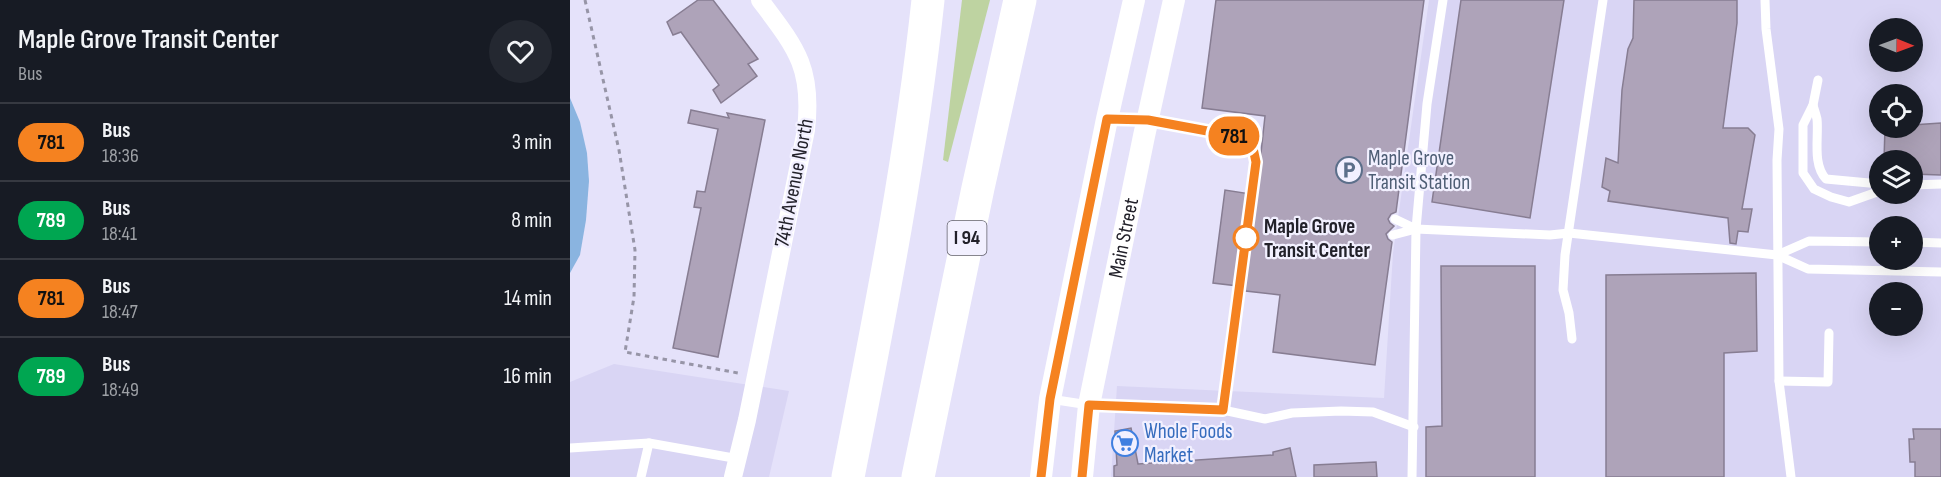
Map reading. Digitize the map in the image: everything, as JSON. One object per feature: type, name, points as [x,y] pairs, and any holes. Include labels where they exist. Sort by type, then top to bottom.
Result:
[{"type":"highway","points":[[848,477],[879,321],[910,137],[928,0]]},
{"type":"highway","name":"I 94","points":[[918,477],[1020,0]]},
{"type":"street","name":"74th Avenue North","points":[[733,477],[739,459],[747,375],[806,130],[809,103],[806,78],[796,50],[760,0]]},
{"type":"street","name":"Main Street","points":[[1041,477],[1050,399],[1107,119],[1134,0]]},
{"type":"street","name":"Main Street","points":[[1082,477],[1089,405],[1174,0]]},
{"type":"lane","points":[[1412,477],[1416,229],[1427,104],[1443,0]]},
{"type":"lane","points":[[1572,339],[1563,290],[1565,255],[1603,0]]},
{"type":"lane","points":[[1765,0],[1766,29],[1779,129],[1777,160],[1779,381],[1791,477]]},
{"type":"lane","points":[[1818,80],[1813,105],[1803,125],[1803,174],[1814,189],[1831,197],[1849,202],[1869,195]]},
{"type":"lane","points":[[1813,105],[1821,173],[1826,179],[1869,183]]},
{"type":"lane","points":[[1107,119],[1148,120]]},
{"type":"lane","points":[[1923,185],[1941,184]]},
{"type":"lane","points":[[1395,219],[1416,229]]},
{"type":"lane","points":[[1393,235],[1416,229],[1550,235],[1569,233],[1777,255],[1808,269],[1941,272]]},
{"type":"lane","points":[[1777,255],[1809,241],[1869,242]]},
{"type":"lane","points":[[1923,242],[1941,243]]},
{"type":"lane","points":[[1779,381],[1828,382],[1829,333]]},
{"type":"lane","points":[[1050,399],[1089,405],[1223,410],[1265,419],[1292,413],[1373,412],[1414,427]]},
{"type":"lane","points":[[570,448],[649,443],[739,459]]},
{"type":"lane","points":[[641,477],[649,443]]},
{"type":"path","points":[[585,0],[619,150],[635,250],[634,297],[625,352],[747,375]]},
{"type":"shaded area","points":[[1429,0],[1941,0],[1941,477],[1111,477],[1117,386],[1384,398],[1393,253]]},
{"type":"shaded area","points":[[614,364],[789,391],[769,477],[570,477],[570,382]]},
{"type":"green space","points":[[962,0],[990,0],[948,162],[943,160]]},
{"type":"water","points":[[570,98],[580,122],[587,153],[589,181],[580,255],[570,273]]},
{"type":"building","points":[[698,0],[713,0],[758,59],[748,64],[757,76],[721,103],[713,90],[719,85],[681,32],[673,35],[667,22]]},
{"type":"building","name":"Maple Grove Transit Station","points":[[1216,0],[1424,0],[1396,212],[1388,219],[1394,226],[1386,234],[1392,242],[1375,365],[1273,352],[1280,295],[1237,290],[1238,286],[1213,283],[1225,190],[1250,194],[1254,161],[1260,162],[1265,116],[1202,108]]},
{"type":"building","points":[[1461,0],[1564,0],[1530,218],[1432,202]]},
{"type":"building","points":[[1634,0],[1737,0],[1737,23],[1723,128],[1748,128],[1755,135],[1742,209],[1752,209],[1748,232],[1738,231],[1736,244],[1730,243],[1728,218],[1608,201],[1610,191],[1602,187],[1606,158],[1618,163],[1622,90],[1628,49],[1633,38]]},
{"type":"building","points":[[691,110],[729,118],[727,113],[765,120],[718,357],[673,348],[701,208],[694,207],[697,191],[705,192],[718,129],[688,123]]},
{"type":"building","points":[[1941,123],[1941,175],[1923,174],[1923,150],[1884,150],[1885,138],[1923,138],[1923,124]]},
{"type":"building","points":[[1441,266],[1535,266],[1535,477],[1426,477],[1426,427],[1442,426]]},
{"type":"building","points":[[1756,273],[1757,351],[1724,353],[1724,477],[1606,477],[1606,275]]},
{"type":"building","name":"Whole Foods Market","points":[[1131,428],[1138,464],[1273,455],[1273,452],[1290,448],[1296,477],[1114,477],[1114,466],[1117,465],[1115,431]]},
{"type":"building","points":[[1913,429],[1941,429],[1941,477],[1915,477],[1915,462],[1910,462],[1909,439],[1914,439]]},
{"type":"building","points":[[1376,462],[1377,477],[1314,477],[1314,465]]},
{"type":"bus line","name":"781","points":[[1041,477],[1050,399],[1107,119],[1148,120],[1229,135],[1243,140],[1253,148],[1256,162],[1223,410],[1089,405],[1082,477]]},
{"type":"place","name":"Maple Grove Transit Station","points":[[1349,170]]},
{"type":"place","name":"Maple Grove Transit Center","points":[[1246,238]]},
{"type":"place","name":"Whole Foods Market","points":[[1125,443]]}]
